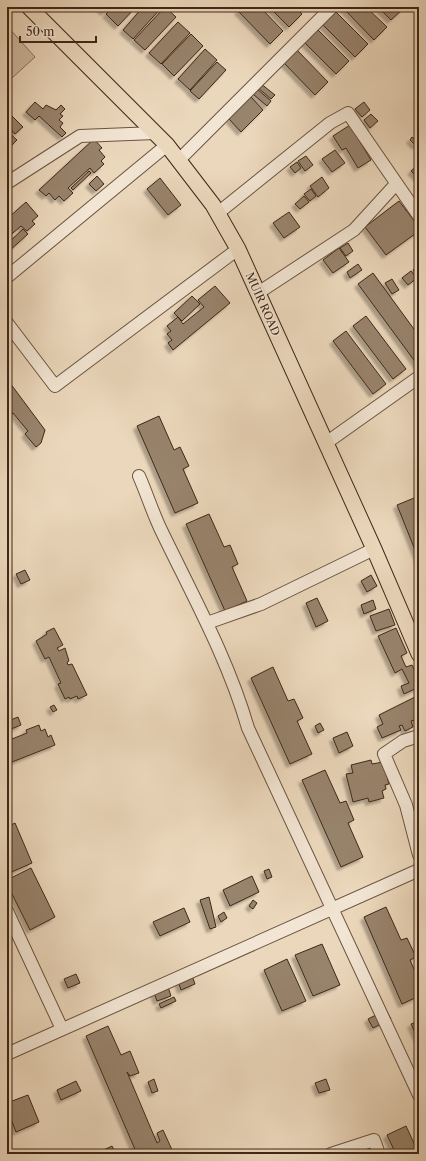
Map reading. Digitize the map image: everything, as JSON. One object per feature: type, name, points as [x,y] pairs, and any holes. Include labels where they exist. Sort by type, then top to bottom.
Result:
[{"type":"main road","name":"MUIR ROAD","points":[[29,7],[167,145],[218,213],[238,249],[374,549],[419,654]]},
{"type":"street","points":[[179,160],[332,7]]},
{"type":"street","points":[[218,213],[330,123],[348,113],[419,216]]},
{"type":"street","points":[[7,183],[80,136],[155,133]]},
{"type":"street","points":[[7,277],[167,145]]},
{"type":"street","points":[[258,293],[354,230],[396,184]]},
{"type":"street","points":[[7,323],[55,386],[238,249]]},
{"type":"street","points":[[326,443],[419,377]]},
{"type":"street","points":[[139,476],[162,533],[207,623],[242,708],[248,728],[419,1095]]},
{"type":"street","points":[[207,623],[261,604],[374,549]]},
{"type":"street","points":[[419,736],[403,741],[384,754],[406,805],[419,855]]},
{"type":"street","points":[[7,1054],[419,870]]},
{"type":"street","points":[[7,911],[62,1029]]},
{"type":"street","points":[[331,1154],[374,1140],[379,1154]]},
{"type":"shaded area","points":[[7,26],[35,57],[12,78],[7,72]]},
{"type":"building","points":[[99,7],[110,7],[104,12]]},
{"type":"building","points":[[113,7],[136,7],[118,26],[106,14]]},
{"type":"building","points":[[143,7],[162,7],[133,39],[123,30]]},
{"type":"building","points":[[165,7],[176,17],[145,50],[134,40]]},
{"type":"building","points":[[242,7],[260,7],[283,31],[270,44],[238,11]]},
{"type":"building","points":[[269,7],[295,7],[302,14],[289,27]]},
{"type":"building","points":[[342,7],[366,7],[387,27],[374,40]]},
{"type":"building","points":[[378,7],[404,7],[404,8],[391,20]]},
{"type":"building","points":[[336,12],[368,44],[355,57],[323,25]]},
{"type":"building","points":[[178,22],[190,33],[161,64],[149,53]]},
{"type":"building","points":[[317,29],[349,61],[336,74],[304,42]]},
{"type":"building","points":[[191,34],[203,46],[174,76],[162,64]]},
{"type":"building","points":[[205,49],[217,60],[190,90],[178,79]]},
{"type":"building","points":[[296,49],[328,82],[315,95],[283,62]]},
{"type":"building","points":[[217,62],[226,70],[199,99],[190,91]]},
{"type":"building","points":[[260,83],[275,95],[271,99],[257,87]]},
{"type":"building","points":[[257,89],[271,101],[267,106],[253,94]]},
{"type":"building","points":[[251,97],[263,110],[241,132],[229,119]]},
{"type":"building","points":[[35,102],[43,109],[46,105],[56,110],[61,105],[65,109],[60,114],[63,116],[59,120],[63,123],[60,127],[66,133],[62,137],[39,116],[35,120],[26,112]]},
{"type":"building","points":[[364,102],[370,110],[362,117],[355,109]]},
{"type":"building","points":[[371,114],[378,121],[370,128],[364,120]]},
{"type":"building","points":[[11,115],[23,127],[15,134],[9,127],[7,129],[7,118]]},
{"type":"building","points":[[350,125],[371,160],[358,168],[346,148],[342,150],[333,136]]},
{"type":"building","points":[[7,131],[17,140],[7,150]]},
{"type":"building","points":[[412,137],[419,143],[416,146],[410,140]]},
{"type":"building","points":[[94,139],[102,148],[99,150],[105,157],[101,161],[104,164],[94,173],[90,168],[68,188],[73,193],[64,201],[59,196],[55,200],[49,193],[46,196],[39,190]]},
{"type":"building","points":[[335,150],[345,163],[332,172],[322,159]]},
{"type":"building","points":[[306,156],[313,165],[305,171],[298,161]]},
{"type":"building","points":[[297,162],[301,168],[295,173],[290,167]]},
{"type":"building","points":[[419,164],[419,179],[411,171]]},
{"type":"building","points":[[89,171],[91,173],[73,190],[71,188]]},
{"type":"building","points":[[97,176],[104,184],[96,191],[89,184]]},
{"type":"building","points":[[322,177],[329,188],[318,197],[310,186]]},
{"type":"building","points":[[160,178],[181,205],[168,215],[147,189]]},
{"type":"building","points":[[311,189],[316,196],[310,201],[304,194]]},
{"type":"building","points":[[304,196],[309,202],[300,209],[295,204]]},
{"type":"building","points":[[399,201],[419,227],[419,231],[386,255],[365,227]]},
{"type":"building","points":[[26,202],[38,216],[32,221],[35,224],[27,231],[21,226],[7,238],[7,219]]},
{"type":"building","points":[[289,212],[300,227],[284,238],[273,223]]},
{"type":"building","points":[[23,229],[28,234],[8,252],[7,244]]},
{"type":"building","points":[[348,243],[353,251],[346,256],[340,248]]},
{"type":"building","points":[[339,248],[349,262],[333,273],[323,260]]},
{"type":"building","points":[[358,264],[362,270],[350,278],[347,272]]},
{"type":"building","points":[[419,266],[419,277],[413,270]]},
{"type":"building","points":[[411,271],[417,278],[408,285],[402,278]]},
{"type":"building","points":[[373,273],[419,336],[419,367],[358,284]]},
{"type":"building","points":[[392,279],[399,290],[392,294],[385,283]]},
{"type":"building","points":[[215,286],[230,303],[173,350],[168,343],[172,340],[167,334],[171,331],[167,326],[178,317],[183,324],[204,307],[198,300]]},
{"type":"building","points":[[192,296],[200,304],[182,321],[174,313]]},
{"type":"building","points":[[366,316],[406,369],[393,379],[353,326]]},
{"type":"building","points":[[346,331],[386,384],[373,394],[333,341]]},
{"type":"building","points":[[10,383],[45,430],[41,443],[36,447],[25,434],[28,431],[13,413],[10,416],[7,413],[9,408],[7,405],[7,384]]},
{"type":"building","points":[[159,416],[174,450],[180,447],[189,466],[183,469],[198,503],[175,513],[137,426]]},
{"type":"building","points":[[419,496],[419,560],[397,505]]},
{"type":"building","points":[[209,514],[224,547],[230,545],[238,564],[232,567],[247,601],[225,611],[186,524]]},
{"type":"building","points":[[25,570],[30,580],[21,584],[16,574]]},
{"type":"building","points":[[371,575],[377,586],[367,592],[361,581]]},
{"type":"building","points":[[317,598],[328,621],[316,627],[306,603]]},
{"type":"building","points":[[373,600],[376,609],[364,614],[361,605]]},
{"type":"building","points":[[389,609],[395,625],[376,631],[370,616]]},
{"type":"building","points":[[54,628],[63,645],[57,648],[59,651],[65,648],[69,661],[67,662],[68,665],[72,664],[87,695],[78,699],[77,696],[70,699],[69,697],[65,699],[58,684],[61,683],[49,657],[45,659],[36,641],[47,634],[46,632]]},
{"type":"building","points":[[396,628],[407,653],[401,656],[406,667],[412,665],[419,680],[419,687],[404,694],[401,686],[409,683],[402,669],[395,673],[378,636]]},
{"type":"building","points":[[273,667],[288,701],[294,699],[303,718],[297,721],[312,754],[290,764],[251,678]]},
{"type":"building","points":[[419,695],[419,721],[415,723],[414,720],[411,721],[413,727],[405,731],[402,725],[399,726],[401,730],[382,738],[377,727],[383,724],[379,715]]},
{"type":"building","points":[[54,705],[57,710],[53,712],[50,707]]},
{"type":"building","points":[[18,717],[21,725],[11,729],[8,721]]},
{"type":"building","points":[[320,723],[324,730],[318,733],[315,726]]},
{"type":"building","points":[[39,725],[41,731],[45,729],[48,737],[51,735],[55,745],[7,764],[7,741],[27,733],[26,730]]},
{"type":"building","points":[[347,732],[353,746],[339,753],[333,738]]},
{"type":"building","points":[[371,760],[372,764],[383,762],[389,784],[385,785],[386,789],[382,791],[384,798],[369,802],[368,798],[353,802],[346,774],[353,773],[351,765]]},
{"type":"building","points":[[325,770],[340,803],[346,801],[354,820],[348,823],[363,857],[341,867],[302,780]]},
{"type":"building","points":[[15,823],[32,863],[7,874],[7,827]]},
{"type":"building","points":[[31,868],[55,917],[30,930],[7,884],[7,880]]},
{"type":"building","points":[[269,869],[272,877],[267,879],[264,871]]},
{"type":"building","points":[[252,876],[259,892],[230,906],[223,890]]},
{"type":"building","points":[[209,897],[216,927],[210,929],[200,900]]},
{"type":"building","points":[[253,900],[257,903],[253,909],[249,906]]},
{"type":"building","points":[[386,907],[401,940],[407,938],[416,957],[410,960],[419,981],[419,996],[402,1004],[364,917]]},
{"type":"building","points":[[184,908],[190,922],[160,936],[153,922]]},
{"type":"building","points":[[224,912],[227,918],[221,922],[218,916]]},
{"type":"building","points":[[322,944],[340,985],[313,996],[295,955]]},
{"type":"building","points":[[287,959],[306,1001],[282,1011],[264,970]]},
{"type":"building","points":[[76,974],[80,983],[68,988],[64,979]]},
{"type":"building","points":[[192,976],[195,984],[181,990],[178,981]]},
{"type":"building","points":[[168,987],[171,996],[157,1001],[154,993]]},
{"type":"building","points":[[174,997],[176,1001],[161,1008],[159,1004]]},
{"type":"building","points":[[386,1010],[391,1019],[373,1028],[368,1019]]},
{"type":"building","points":[[419,1021],[419,1041],[411,1024]]},
{"type":"building","points":[[108,1026],[121,1055],[130,1051],[139,1073],[130,1076],[127,1072],[157,1143],[160,1141],[157,1133],[163,1130],[173,1152],[137,1154],[86,1036]]},
{"type":"building","points":[[154,1079],[158,1091],[152,1093],[148,1082]]},
{"type":"building","points":[[326,1079],[330,1090],[319,1093],[315,1083]]},
{"type":"building","points":[[76,1081],[81,1091],[61,1100],[57,1090]]},
{"type":"building","points":[[28,1095],[39,1122],[16,1132],[7,1109],[7,1103]]},
{"type":"building","points":[[406,1126],[419,1154],[396,1154],[387,1135]]},
{"type":"building","points":[[112,1146],[116,1154],[95,1154]]}]
